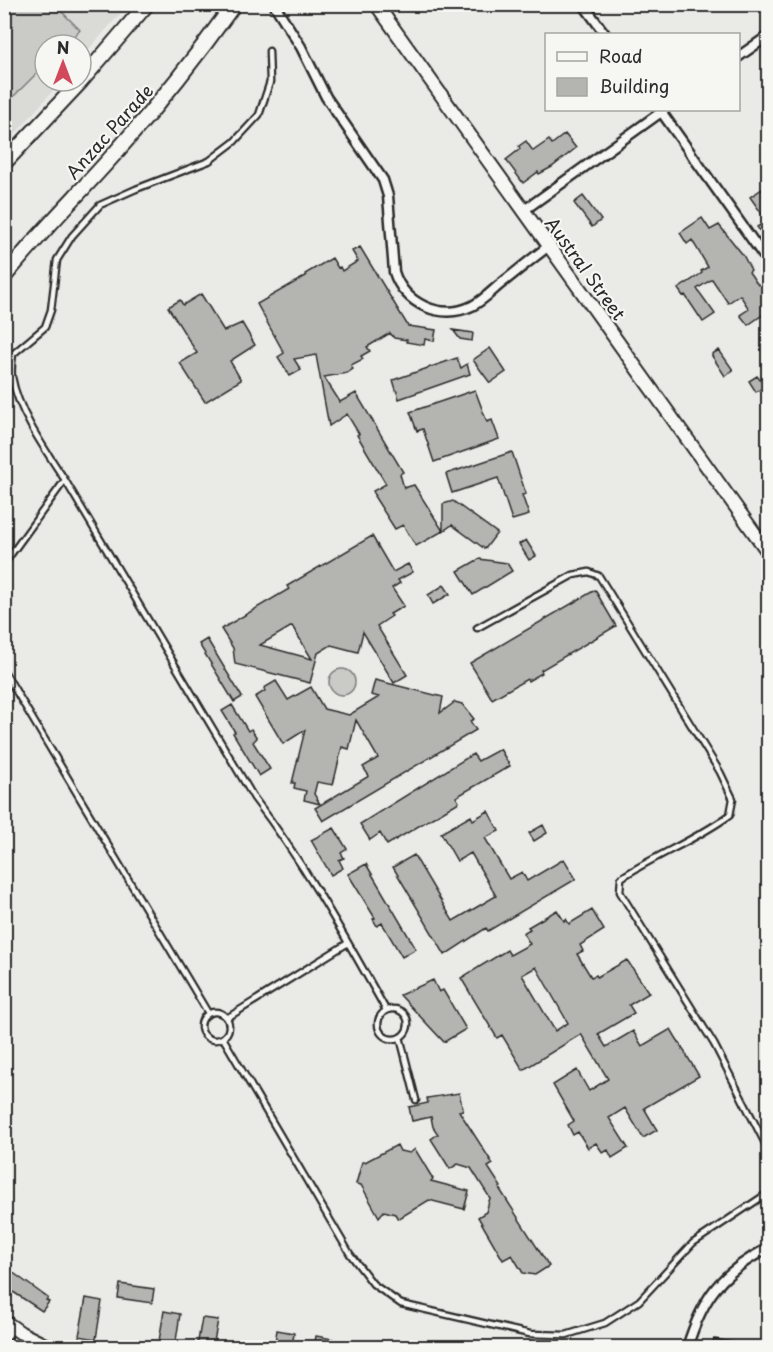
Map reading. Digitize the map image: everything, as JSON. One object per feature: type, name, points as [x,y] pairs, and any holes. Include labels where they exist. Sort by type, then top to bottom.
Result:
[{"type":"main road","points":[[93,67],[147,4]]},
{"type":"main road","name":"Anzac Parade","points":[[4,277],[158,105],[234,4]]},
{"type":"main road","points":[[4,163],[70,93]]},
{"type":"street","points":[[274,4],[301,47],[326,97],[383,180],[388,196],[394,272],[396,280],[408,296],[421,305],[436,310],[449,311],[466,308],[480,300],[549,246]]},
{"type":"street","name":"Austral Street","points":[[376,4],[768,552]]},
{"type":"street","points":[[583,4],[604,33]]},
{"type":"street","points":[[740,56],[768,36]]},
{"type":"street","points":[[523,211],[661,111]]},
{"type":"street","points":[[663,111],[768,262]]},
{"type":"street","points":[[687,1347],[695,1322],[711,1293],[742,1262],[768,1248]]},
{"type":"street","points":[[9,1324],[51,1347]]},
{"type":"lane","points":[[269,51],[270,82],[259,115],[234,142],[209,161],[100,205],[72,236],[57,260],[51,310],[45,327],[13,354],[12,376],[24,410],[48,454],[254,798],[282,834],[386,1010]]},
{"type":"lane","points":[[4,564],[65,480]]},
{"type":"lane","points":[[477,627],[573,575],[589,572],[599,576],[720,772],[733,799],[730,815],[711,829],[649,860],[621,878],[620,892],[714,1044],[768,1149]]},
{"type":"lane","points":[[4,671],[208,1013]]},
{"type":"lane","points":[[227,1018],[348,943]]},
{"type":"lane","points":[[386,1010],[401,1011],[407,1019],[407,1029],[400,1037],[391,1039],[379,1030],[379,1017],[386,1010]]},
{"type":"lane","points":[[215,1011],[227,1018],[230,1026],[223,1038],[212,1040],[203,1033],[201,1022],[208,1013],[215,1011]]},
{"type":"lane","points":[[400,1037],[416,1100]]},
{"type":"lane","points":[[223,1038],[350,1254],[373,1284],[401,1304],[530,1334],[566,1335],[586,1329],[605,1323],[639,1300],[693,1243],[768,1193]]},
{"type":"lane","points":[[4,1342],[9,1324]]},
{"type":"shaded area","points":[[5,4],[55,5],[80,30],[77,33],[33,33],[33,77],[5,105]]},
{"type":"shaded area","points":[[5,5],[128,5],[93,44],[93,33],[33,33],[33,93],[51,93],[5,146]]},
{"type":"shaded area","points":[[342,669],[351,673],[355,682],[351,691],[342,695],[333,691],[329,682],[333,673]]},
{"type":"building","points":[[565,134],[576,148],[552,167],[539,174],[538,172],[523,183],[506,160],[526,141],[533,151],[549,140],[552,144]]},
{"type":"building","points":[[762,189],[768,199],[768,232],[763,235],[757,227],[767,221],[750,197]]},
{"type":"building","points":[[583,196],[601,220],[592,227],[574,203]]},
{"type":"building","points":[[702,218],[710,230],[719,225],[743,255],[751,270],[749,272],[758,285],[763,282],[768,290],[768,311],[748,325],[740,315],[749,309],[740,295],[728,303],[712,279],[697,289],[715,314],[703,322],[685,295],[683,296],[678,289],[708,267],[692,240],[687,244],[680,233]]},
{"type":"building","points":[[360,247],[408,326],[436,330],[434,341],[425,339],[424,345],[394,338],[390,333],[367,347],[370,351],[361,356],[363,359],[351,365],[353,369],[347,373],[324,377],[340,402],[356,393],[403,472],[400,474],[404,488],[414,485],[443,531],[416,546],[403,525],[395,529],[374,496],[373,491],[386,484],[347,414],[329,426],[316,355],[294,359],[301,370],[290,376],[278,357],[284,353],[257,304],[332,258],[342,271],[358,261],[352,251]]},
{"type":"building","points":[[201,294],[224,331],[242,323],[255,345],[230,361],[241,380],[205,402],[180,363],[197,353],[168,307],[180,300],[183,305]]},
{"type":"building","points":[[453,330],[473,333],[472,341],[460,339]]},
{"type":"building","points":[[490,348],[506,372],[490,383],[473,360]]},
{"type":"building","points":[[719,350],[733,370],[725,376],[712,356]]},
{"type":"building","points":[[457,358],[461,368],[467,364],[470,374],[399,399],[393,380]]},
{"type":"building","points":[[757,376],[765,386],[756,392],[749,381]]},
{"type":"building","points":[[475,390],[487,422],[492,420],[499,439],[434,462],[423,429],[417,431],[410,412]]},
{"type":"building","points":[[512,452],[526,494],[522,495],[529,515],[512,520],[498,478],[452,493],[446,474]]},
{"type":"building","points":[[453,501],[497,533],[485,549],[452,525],[443,531],[443,504]]},
{"type":"building","points":[[372,536],[393,572],[408,564],[413,572],[398,580],[400,583],[392,588],[404,606],[390,614],[392,616],[377,626],[407,675],[394,683],[363,632],[358,652],[331,645],[318,653],[310,683],[235,664],[233,648],[221,629],[289,589],[287,586]],"holes":[[[292,626],[312,659],[260,645]]]},
{"type":"building","points":[[526,540],[536,556],[529,560],[519,544]]},
{"type":"building","points":[[479,559],[507,563],[512,571],[473,595],[458,571]]},
{"type":"building","points":[[444,585],[450,594],[433,604],[428,595]]},
{"type":"building","points":[[595,590],[616,626],[541,670],[542,673],[492,699],[470,663]]},
{"type":"building","points":[[207,639],[242,697],[234,702],[199,644]]},
{"type":"building","points":[[375,680],[443,697],[440,713],[455,702],[462,704],[474,719],[470,721],[476,730],[323,821],[315,808],[369,776],[363,767],[378,758],[356,720],[349,749],[342,747],[333,785],[317,782],[314,794],[320,804],[304,800],[306,791],[294,788],[295,783],[292,783],[305,730],[283,744],[255,697],[276,681],[288,700],[311,687],[324,709],[349,715],[379,697],[371,695]]},
{"type":"building","points":[[232,705],[248,731],[251,729],[257,738],[253,742],[270,769],[259,776],[222,711]]},
{"type":"building","points":[[500,749],[510,766],[456,797],[459,802],[387,845],[380,833],[370,840],[360,824],[473,754],[478,761]]},
{"type":"building","points":[[488,811],[499,831],[485,838],[509,879],[522,872],[527,881],[564,859],[576,879],[488,931],[486,928],[445,955],[393,867],[414,855],[453,921],[496,896],[471,853],[457,861],[441,833],[471,816],[473,820]]},
{"type":"building","points":[[543,825],[547,833],[534,841],[529,833]]},
{"type":"building","points":[[334,828],[347,849],[341,853],[344,858],[339,860],[343,868],[331,875],[311,840]]},
{"type":"building","points":[[366,864],[416,949],[402,957],[382,923],[377,926],[373,919],[375,918],[348,874]]},
{"type":"building","points":[[557,910],[564,921],[566,919],[569,924],[592,910],[604,930],[580,945],[583,951],[577,954],[591,977],[596,975],[597,977],[627,960],[649,993],[629,1005],[634,1013],[598,1034],[606,1047],[633,1031],[642,1046],[671,1029],[699,1076],[644,1108],[657,1130],[643,1138],[625,1108],[609,1118],[628,1148],[612,1158],[608,1150],[603,1153],[596,1143],[588,1148],[578,1132],[573,1135],[568,1125],[574,1121],[553,1085],[577,1070],[589,1091],[608,1079],[581,1034],[523,1070],[502,1035],[497,1038],[461,978],[507,950],[510,955],[530,944],[523,933],[530,929],[528,927]],"holes":[[[536,967],[568,1023],[555,1031],[522,975]]]},
{"type":"building","points":[[433,980],[439,992],[443,990],[466,1029],[444,1042],[400,995]]},
{"type":"building","points":[[459,1093],[463,1110],[459,1111],[493,1164],[488,1167],[549,1266],[535,1275],[523,1273],[512,1255],[503,1260],[478,1217],[486,1212],[490,1198],[471,1168],[458,1164],[450,1169],[431,1139],[438,1134],[433,1127],[431,1117],[412,1121],[409,1107],[428,1103],[427,1098]]},
{"type":"building","points":[[397,1145],[400,1151],[410,1153],[415,1149],[433,1179],[431,1181],[469,1191],[464,1209],[429,1200],[398,1219],[395,1214],[384,1211],[379,1217],[361,1185],[356,1184],[362,1162]]},
{"type":"building","points":[[8,1269],[48,1298],[46,1300],[49,1302],[42,1311],[4,1286],[4,1274]]},
{"type":"building","points":[[120,1284],[154,1289],[152,1303],[118,1298]]},
{"type":"building","points":[[86,1298],[102,1301],[96,1339],[79,1336]]},
{"type":"building","points":[[164,1311],[180,1314],[175,1347],[158,1347]]},
{"type":"building","points":[[202,1318],[218,1320],[213,1347],[197,1347]]},
{"type":"building","points":[[277,1330],[294,1333],[292,1347],[274,1347]]},
{"type":"building","points":[[316,1336],[333,1339],[331,1347],[314,1347]]},
{"type":"building","points":[[714,1339],[738,1343],[738,1347],[712,1347]]}]
